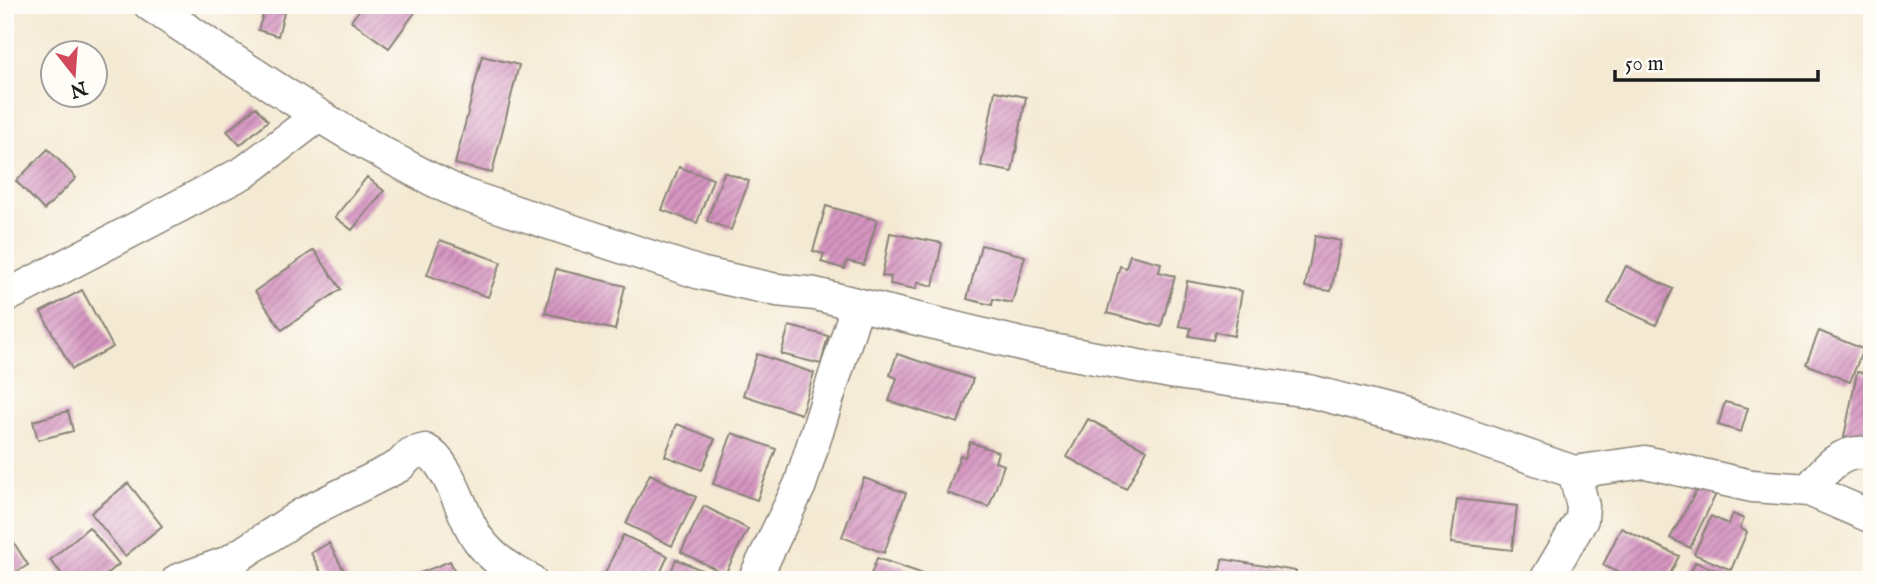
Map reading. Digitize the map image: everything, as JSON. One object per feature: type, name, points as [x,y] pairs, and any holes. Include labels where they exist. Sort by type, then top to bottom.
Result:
[{"type":"street","points":[[150,5],[318,116],[464,195],[700,273],[777,290],[815,294],[1025,345],[1176,373],[1308,391],[1441,425],[1574,472],[1645,462],[1752,486],[1808,490],[1872,517]]},
{"type":"street","points":[[5,297],[246,171],[318,116]]},
{"type":"street","points":[[754,580],[800,485],[857,306]]},
{"type":"street","points":[[178,580],[229,562],[303,514],[399,466],[411,454],[425,450],[433,454],[441,466],[476,537],[491,555],[530,580]]},
{"type":"street","points":[[1808,490],[1831,463],[1859,451],[1872,454]]},
{"type":"street","points":[[1546,580],[1582,519],[1625,465]]},
{"type":"street","points":[[1574,472],[1583,506],[1582,519]]},
{"type":"building","points":[[363,5],[409,5],[416,11],[389,48],[351,21]]},
{"type":"building","points":[[265,8],[284,13],[278,36],[258,30]]},
{"type":"building","points":[[482,56],[519,65],[492,173],[455,164]]},
{"type":"building","points":[[995,91],[1026,97],[1012,172],[981,166]]},
{"type":"building","points":[[256,107],[268,121],[240,145],[227,131]]},
{"type":"building","points":[[48,149],[76,178],[44,210],[16,181]]},
{"type":"building","points":[[679,167],[713,179],[697,223],[662,210]]},
{"type":"building","points":[[724,172],[749,181],[731,230],[707,221]]},
{"type":"building","points":[[367,177],[384,191],[352,230],[335,217]]},
{"type":"building","points":[[826,206],[877,220],[864,265],[847,261],[845,269],[821,262],[824,254],[813,251]]},
{"type":"building","points":[[890,233],[942,243],[933,286],[918,282],[916,289],[890,284],[891,277],[882,276]]},
{"type":"building","points":[[1315,236],[1341,241],[1331,291],[1305,287]]},
{"type":"building","points":[[440,240],[501,262],[488,297],[427,275]]},
{"type":"building","points":[[981,245],[1025,256],[1012,303],[993,299],[992,305],[967,299]]},
{"type":"building","points":[[314,250],[341,289],[282,330],[255,291]]},
{"type":"building","points":[[1130,255],[1161,263],[1159,272],[1175,276],[1161,327],[1107,313],[1120,266],[1126,268]]},
{"type":"building","points":[[1626,266],[1673,289],[1656,325],[1608,303]]},
{"type":"building","points":[[556,269],[625,286],[615,330],[545,313]]},
{"type":"building","points":[[1187,281],[1242,291],[1234,336],[1215,332],[1213,340],[1189,336],[1191,328],[1179,326]]},
{"type":"building","points":[[82,290],[113,347],[72,369],[41,312]]},
{"type":"building","points":[[789,326],[828,336],[821,364],[781,354]]},
{"type":"building","points":[[1819,331],[1863,349],[1850,382],[1806,364]]},
{"type":"building","points":[[757,354],[814,373],[801,414],[743,395]]},
{"type":"building","points":[[897,354],[973,379],[958,423],[889,401],[897,378],[890,375]]},
{"type":"building","points":[[1857,372],[1872,374],[1872,431],[1869,431],[1866,442],[1844,437]]},
{"type":"building","points":[[1725,402],[1748,408],[1741,432],[1718,425]]},
{"type":"building","points":[[68,411],[73,431],[38,440],[33,421]]},
{"type":"building","points":[[1088,419],[1147,450],[1126,489],[1067,457]]},
{"type":"building","points":[[677,424],[715,439],[702,470],[665,456]]},
{"type":"building","points":[[732,433],[776,449],[757,500],[713,484]]},
{"type":"building","points":[[970,442],[998,452],[995,462],[1004,465],[989,507],[947,493],[960,455],[965,457]]},
{"type":"building","points":[[650,474],[696,497],[672,546],[626,524]]},
{"type":"building","points":[[864,478],[906,493],[884,553],[842,537]]},
{"type":"building","points":[[128,483],[162,526],[125,556],[91,513]]},
{"type":"building","points":[[1699,486],[1716,494],[1690,548],[1670,538]]},
{"type":"building","points":[[1457,499],[1517,506],[1512,550],[1451,543]]},
{"type":"building","points":[[704,506],[748,529],[725,574],[681,552]]},
{"type":"building","points":[[1733,514],[1744,519],[1740,528],[1747,532],[1731,570],[1694,554],[1711,516],[1728,524]]},
{"type":"building","points":[[89,527],[119,564],[100,580],[67,580],[50,560]]},
{"type":"building","points":[[1621,528],[1679,556],[1667,580],[1634,580],[1603,565]]},
{"type":"building","points":[[5,529],[28,565],[5,579]]},
{"type":"building","points":[[623,535],[668,556],[657,580],[610,580],[603,577]]},
{"type":"building","points":[[329,543],[349,580],[325,580],[311,553]]},
{"type":"building","points":[[877,558],[938,579],[938,580],[869,580]]},
{"type":"building","points":[[676,559],[718,577],[717,580],[668,580]]},
{"type":"building","points":[[1222,559],[1296,571],[1294,580],[1219,580]]},
{"type":"building","points":[[450,561],[456,574],[442,580],[411,580],[410,577]]},
{"type":"building","points":[[1695,562],[1732,576],[1730,580],[1688,580]]}]
